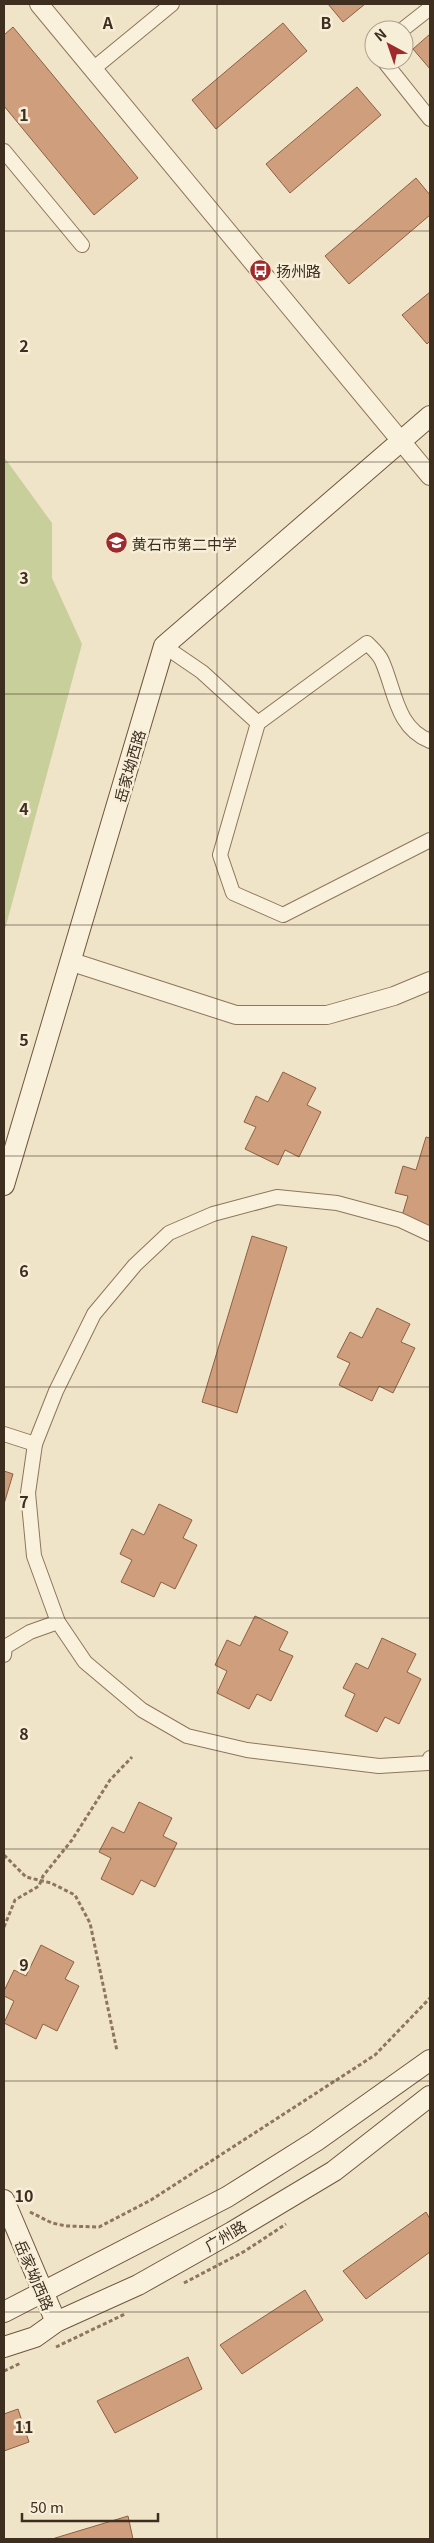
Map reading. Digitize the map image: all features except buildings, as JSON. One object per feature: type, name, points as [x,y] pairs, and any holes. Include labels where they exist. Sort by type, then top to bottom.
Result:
[{"type":"main road","points":[[164,646],[430,416]]},
{"type":"main road","name":"岳家坳西路","points":[[4,1185],[72,962],[164,646]]},
{"type":"main road","points":[[4,2312],[227,2197],[316,2141],[430,2060]]},
{"type":"main road","name":"广州路","points":[[4,2348],[35,2337],[56,2322],[138,2284],[326,2176],[430,2096]]},
{"type":"main road","name":"岳家坳西路","points":[[4,2200],[42,2294],[56,2322]]},
{"type":"street","points":[[40,4],[430,476]]},
{"type":"street","points":[[93,69],[172,4]]},
{"type":"street","points":[[414,21],[430,8]]},
{"type":"street","points":[[391,70],[430,119]]},
{"type":"street","points":[[4,150],[82,245]]},
{"type":"street","points":[[430,741],[424,738],[400,715],[381,658],[367,643],[258,723],[220,855],[233,893],[283,915],[430,840]]},
{"type":"street","points":[[164,646],[202,672],[258,723]]},
{"type":"street","points":[[72,962],[236,1015],[327,1015],[394,996],[430,981]]},
{"type":"street","points":[[430,1234],[400,1220],[337,1203],[277,1198],[213,1214],[169,1233],[136,1265],[94,1314],[56,1391],[35,1444],[28,1493],[34,1556],[58,1622],[85,1662],[142,1710],[187,1736],[247,1750],[380,1766],[428,1763],[430,1758]]},
{"type":"street","points":[[4,1434],[35,1444]]},
{"type":"street","points":[[4,1655],[5,1647],[30,1632],[58,1622]]},
{"type":"path","points":[[4,1927],[15,1900],[39,1886],[41,1880],[72,1840],[110,1780],[132,1757]]},
{"type":"path","points":[[4,1855],[26,1877],[51,1882],[75,1895],[90,1923],[117,2051]]},
{"type":"path","points":[[28,2211],[52,2223],[66,2226],[99,2227],[151,2200],[375,2055],[430,1998]]},
{"type":"green space","points":[[4,457],[52,523],[52,578],[82,644],[4,933]]},
{"type":"place","name":"扬州路","points":[[260,270]]},
{"type":"place","name":"黄石市第二中学","points":[[116,543]]}]
